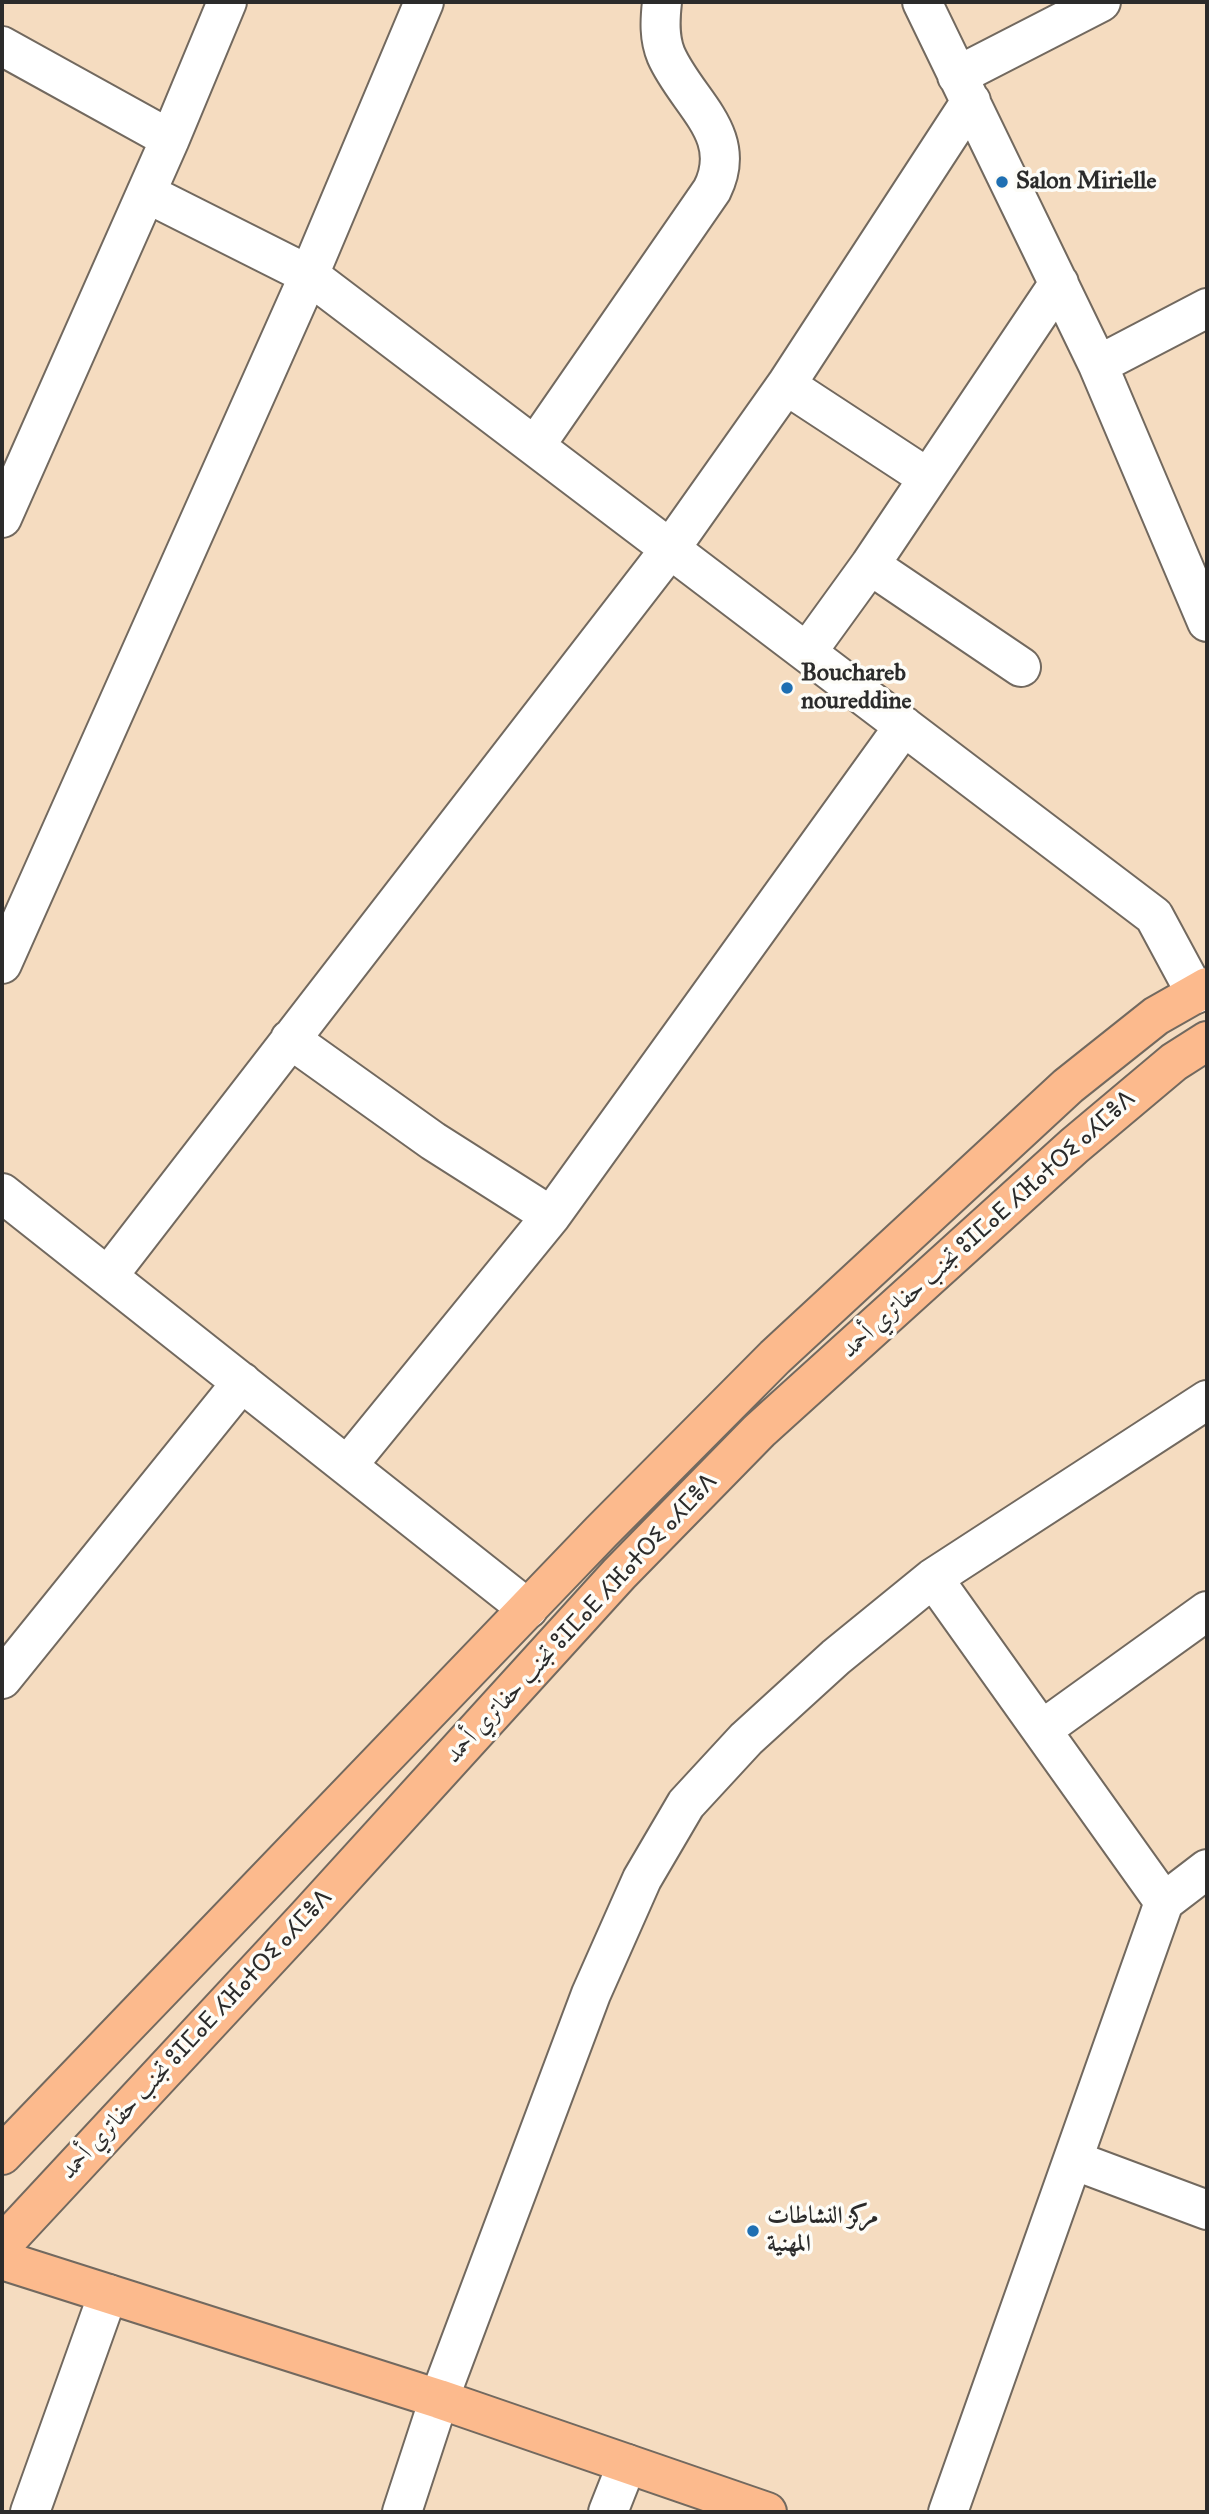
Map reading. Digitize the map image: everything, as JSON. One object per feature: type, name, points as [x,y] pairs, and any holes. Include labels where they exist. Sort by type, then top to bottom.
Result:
[{"type":"main road","name":"تجنب حفاتري أحمد ⵓⵊⵎⴰⴹ ⵃⴼⴰⵜⵔⵉ ⴰⵃⵎⴻⴷ","points":[[2,2155],[775,1357],[1038,1114],[1156,1016],[1201,990]]},
{"type":"main road","name":"تجنب حفاتري أحمد ⵓⵊⵎⴰⴹ ⵃⴼⴰⵜⵔⵉ ⴰⵃⵎⴻⴷ","points":[[2,2245],[307,1917],[620,1574],[759,1431],[1074,1146],[1174,1062],[1207,1041]]},
{"type":"main road","points":[[2,2260],[439,2399],[767,2512]]},
{"type":"street","points":[[2,518],[170,139],[226,2]]},
{"type":"street","points":[[2,964],[309,275],[424,2]]},
{"type":"street","points":[[535,446],[712,190],[720,173],[720,142],[666,55],[660,32],[662,2]]},
{"type":"street","points":[[922,2],[1098,365],[1207,622]]},
{"type":"street","points":[[108,1276],[670,549],[786,385],[964,88],[1101,2]]},
{"type":"street","points":[[3,48],[170,139]]},
{"type":"street","points":[[146,193],[309,275],[1154,916],[1201,990]]},
{"type":"street","points":[[807,652],[870,565],[1059,283]]},
{"type":"street","points":[[1098,365],[1207,308]]},
{"type":"street","points":[[786,385],[928,478]]},
{"type":"street","points":[[870,565],[1021,667]]},
{"type":"street","points":[[347,1466],[551,1216],[904,726]]},
{"type":"street","points":[[290,1039],[433,1141],[551,1216]]},
{"type":"street","points":[[2,1193],[528,1609]]},
{"type":"street","points":[[2,1679],[242,1382]]},
{"type":"street","points":[[402,2512],[439,2399],[591,1994],[642,1879],[686,1804],[746,1739],[836,1657],[933,1578],[1207,1400]]},
{"type":"street","points":[[933,1578],[1164,1902]]},
{"type":"street","points":[[1043,1729],[1207,1611]]},
{"type":"street","points":[[948,2512],[1164,1902],[1207,1869]]},
{"type":"street","points":[[1073,2160],[1207,2210]]},
{"type":"street","points":[[30,2512],[107,2294]]},
{"type":"street","points":[[608,2512],[627,2464]]},
{"type":"place","name":"Salon Mirielle","points":[[1002,182]]},
{"type":"place","name":"Bouchareb noureddine","points":[[787,688]]},
{"type":"place","name":"مركز النشاطات المهنية","points":[[753,2231]]}]
